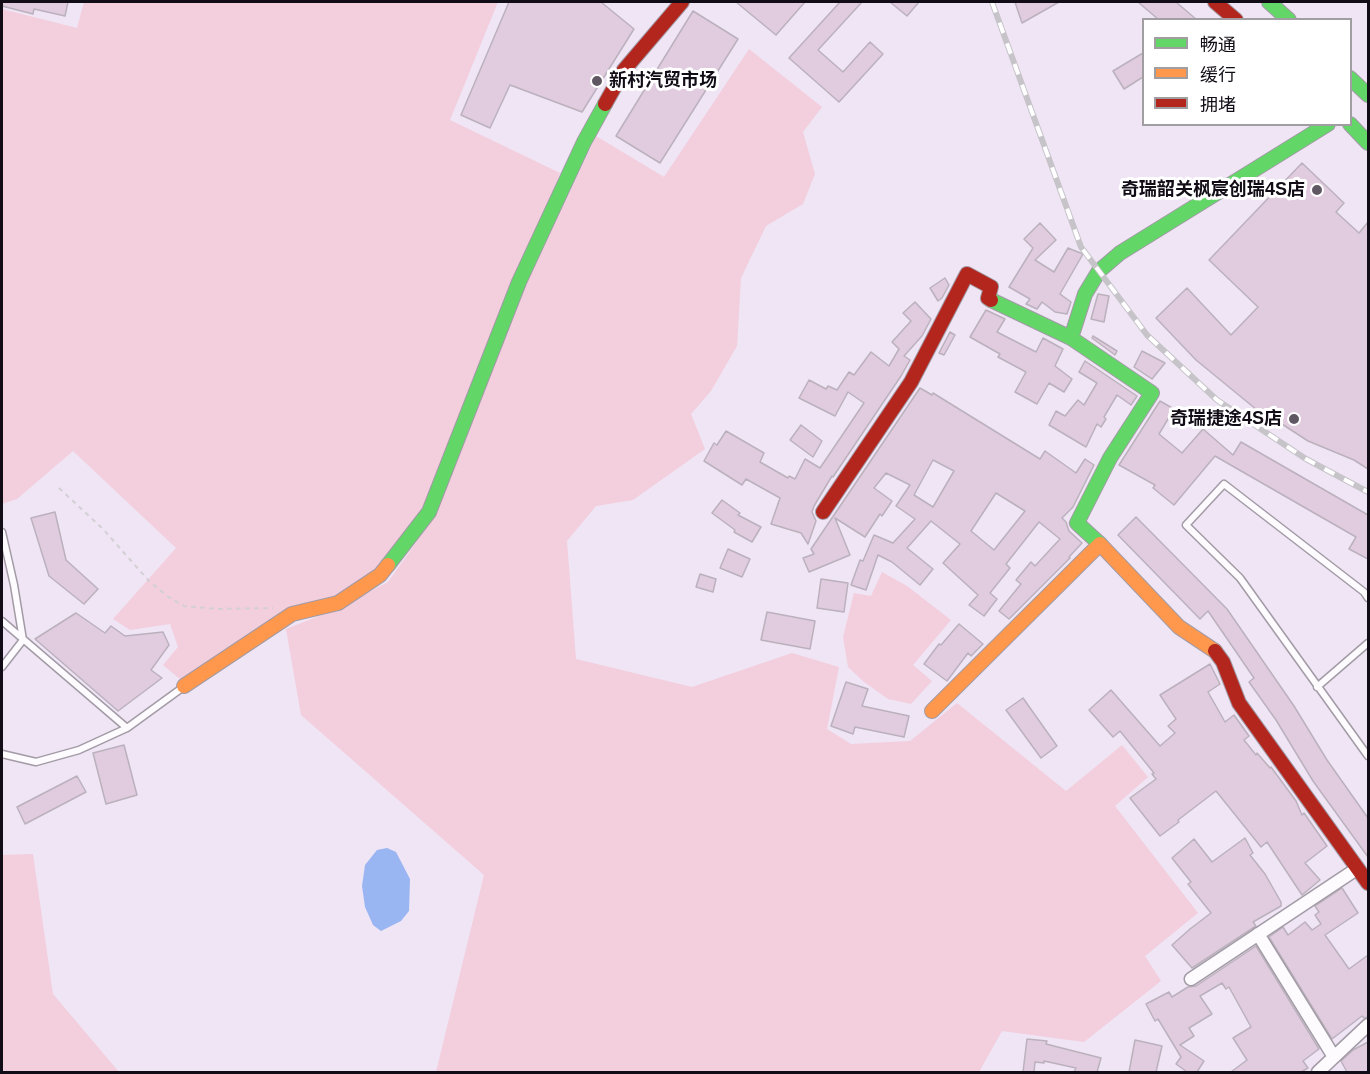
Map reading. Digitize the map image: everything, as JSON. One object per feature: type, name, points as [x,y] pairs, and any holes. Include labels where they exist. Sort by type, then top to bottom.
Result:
[{"type":"street","points":[[184,686],[292,614],[338,603],[380,575],[429,512],[519,282],[584,142],[624,70],[682,2]]},
{"type":"street","points":[[1269,2],[1287,18]]},
{"type":"street","points":[[1223,4],[1234,18]]},
{"type":"street","points":[[1352,80],[1368,95]]},
{"type":"street","points":[[1071,338],[1085,294],[1099,271],[1120,253],[1325,126]]},
{"type":"street","points":[[1352,126],[1368,143]]},
{"type":"street","points":[[823,513],[911,382],[967,274],[991,287],[988,298],[1071,338],[1152,393],[1110,459],[1077,523],[1179,627],[1216,651],[1239,703],[1368,883]]},
{"type":"street","points":[[932,711],[1100,544]]},
{"type":"street","points":[[1191,979],[1358,868]]},
{"type":"street","points":[[1258,934],[1334,1057]]},
{"type":"street","points":[[1318,1072],[1368,1025]]},
{"type":"lane","points":[[1368,598],[1364,592],[1224,484],[1186,525],[1240,578],[1368,756]]},
{"type":"lane","points":[[2,532],[23,640],[2,667]]},
{"type":"lane","points":[[2,621],[127,728]]},
{"type":"lane","points":[[1317,687],[1368,643]]},
{"type":"lane","points":[[2,754],[36,762],[79,750],[127,728],[184,686]]},
{"type":"path","points":[[59,488],[103,529],[149,581],[184,606],[218,609],[274,608],[292,614]]},
{"type":"shaded area","points":[[84,2],[498,2],[450,120],[560,173],[425,508],[374,571],[333,599],[181,680],[163,665],[178,647],[170,624],[130,630],[113,619],[176,548],[73,451],[17,499],[2,504],[2,9],[77,28]]},
{"type":"shaded area","points":[[749,49],[822,107],[803,132],[815,174],[803,204],[766,226],[741,278],[737,346],[711,391],[691,414],[705,449],[633,500],[596,506],[567,541],[576,659],[692,687],[792,653],[839,667],[827,729],[851,744],[910,741],[957,703],[1066,791],[1122,745],[1148,777],[1115,806],[1198,913],[1145,956],[1161,981],[1084,1042],[1002,1031],[979,1072],[436,1072],[484,875],[301,715],[286,629],[337,609],[388,582],[435,516],[527,283],[596,136],[664,177]]},
{"type":"shaded area","points":[[882,572],[907,586],[951,620],[913,665],[932,681],[911,704],[888,699],[848,667],[843,637],[854,593],[871,596]]},
{"type":"shaded area","points":[[33,854],[53,994],[119,1072],[2,1072],[2,855]]},
{"type":"water","points":[[387,848],[396,852],[410,879],[409,911],[401,921],[381,931],[373,925],[365,907],[362,886],[365,865],[377,850]]},
{"type":"building","points":[[2,2],[68,2],[65,16],[34,9],[33,14],[2,6]]},
{"type":"building","points":[[509,2],[601,2],[634,29],[582,112],[510,85],[490,128],[461,115]]},
{"type":"building","points":[[736,2],[805,2],[776,35]]},
{"type":"building","points":[[840,2],[862,2],[818,50],[843,72],[870,42],[883,54],[839,102],[789,58]]},
{"type":"building","points":[[890,2],[919,2],[907,16]]},
{"type":"building","points":[[1015,2],[1059,2],[1022,23]]},
{"type":"building","points":[[1138,2],[1176,2],[1195,18],[1157,18]]},
{"type":"building","points":[[693,11],[738,39],[660,163],[616,136]]},
{"type":"building","points":[[1142,54],[1142,78],[1124,89],[1113,71]]},
{"type":"building","points":[[1302,163],[1344,203],[1336,212],[1359,233],[1368,222],[1368,469],[1354,460],[1308,441],[1259,409],[1257,410],[1196,360],[1156,318],[1187,288],[1231,335],[1258,307],[1209,260]]},
{"type":"building","points":[[1040,223],[1056,240],[1035,260],[1054,272],[1068,248],[1083,254],[1060,294],[1071,302],[1067,314],[1055,312],[1042,302],[1037,309],[1026,304],[1030,299],[1009,287],[1033,248],[1024,239]]},
{"type":"building","points":[[945,278],[949,285],[938,301],[930,288]]},
{"type":"building","points":[[1098,294],[1109,296],[1104,322],[1091,319]]},
{"type":"building","points":[[915,302],[931,319],[922,336],[904,356],[910,360],[901,376],[814,506],[812,512],[816,521],[808,544],[801,533],[771,524],[780,498],[746,479],[742,485],[704,461],[714,443],[717,445],[726,431],[764,453],[760,462],[788,478],[789,476],[795,479],[805,459],[820,468],[864,403],[848,392],[835,416],[799,398],[809,380],[826,389],[828,386],[837,390],[849,372],[854,375],[871,352],[889,366],[899,349],[892,342],[911,321],[903,313]]},
{"type":"building","points":[[986,310],[1005,319],[997,332],[1036,352],[1043,338],[1063,349],[1055,366],[1072,379],[1064,392],[1049,383],[1037,404],[1015,392],[1026,372],[998,357],[1000,354],[970,337]]},
{"type":"building","points":[[950,332],[955,335],[944,355],[939,353]]},
{"type":"building","points":[[1093,336],[1117,351],[1115,355],[1092,338]]},
{"type":"building","points":[[1142,351],[1165,363],[1152,379],[1134,367]]},
{"type":"building","points":[[1085,361],[1137,396],[1131,405],[1117,395],[1104,417],[1106,419],[1101,427],[1097,424],[1086,447],[1049,425],[1056,411],[1065,416],[1078,400],[1084,405],[1097,383],[1079,372]]},
{"type":"building","points":[[920,388],[932,395],[933,393],[1040,459],[1045,451],[1076,473],[1085,459],[1094,465],[1073,507],[1062,518],[1069,531],[1082,543],[1009,619],[999,611],[1021,584],[1016,580],[1031,562],[1035,566],[1060,539],[1039,522],[1006,564],[1010,568],[990,593],[997,599],[984,616],[969,605],[978,595],[943,563],[960,544],[931,521],[907,548],[933,569],[920,585],[892,562],[878,555],[866,590],[851,585],[860,560],[863,561],[874,535],[893,543],[915,519],[896,506],[910,485],[886,473],[874,488],[892,501],[882,516],[880,514],[865,537],[835,518],[850,555],[809,572],[803,558],[814,554],[811,549]],"holes":[[[933,460],[954,471],[933,507],[914,495]],[[996,493],[1025,511],[994,550],[971,531]]]},
{"type":"building","points":[[1160,401],[1174,409],[1159,434],[1182,453],[1203,429],[1233,455],[1241,442],[1368,515],[1368,559],[1349,549],[1356,537],[1215,456],[1174,505],[1153,488],[1155,485],[1119,465]]},
{"type":"building","points":[[801,425],[822,441],[813,457],[790,440]]},
{"type":"building","points":[[722,500],[740,513],[738,515],[761,527],[752,542],[734,532],[735,530],[712,513]]},
{"type":"building","points":[[55,512],[66,560],[98,589],[84,604],[49,576],[31,518]]},
{"type":"building","points":[[1136,517],[1227,609],[1294,706],[1327,760],[1368,818],[1368,857],[1313,781],[1276,720],[1249,682],[1254,678],[1208,611],[1200,619],[1118,535]]},
{"type":"building","points":[[728,549],[750,559],[742,577],[720,568]]},
{"type":"building","points":[[700,574],[716,579],[713,592],[696,587]]},
{"type":"building","points":[[821,579],[848,583],[844,612],[817,608]]},
{"type":"building","points":[[767,612],[815,621],[810,649],[761,640]]},
{"type":"building","points":[[76,613],[105,633],[111,626],[125,636],[163,632],[169,645],[151,670],[162,678],[118,711],[35,639]]},
{"type":"building","points":[[959,624],[983,644],[971,656],[968,653],[947,681],[924,664],[939,644],[941,645]]},
{"type":"building","points":[[1210,664],[1220,684],[1208,692],[1225,722],[1234,715],[1249,736],[1244,740],[1256,755],[1257,753],[1271,767],[1296,801],[1302,815],[1304,813],[1327,846],[1305,863],[1320,880],[1302,895],[1267,842],[1261,847],[1216,791],[1160,836],[1130,798],[1156,779],[1152,774],[1154,773],[1120,731],[1113,737],[1089,710],[1111,690],[1160,746],[1175,733],[1168,726],[1176,719],[1160,695]]},
{"type":"building","points":[[846,682],[868,689],[862,706],[909,716],[904,737],[855,727],[853,734],[831,726]]},
{"type":"building","points":[[1023,698],[1057,746],[1041,758],[1006,710]]},
{"type":"building","points":[[124,745],[137,795],[106,804],[93,753]]},
{"type":"building","points":[[77,776],[86,792],[25,824],[17,807]]},
{"type":"building","points":[[1245,838],[1253,853],[1250,855],[1265,874],[1281,906],[1253,922],[1256,926],[1192,968],[1172,945],[1211,913],[1188,884],[1191,882],[1172,858],[1194,839],[1212,862]]},
{"type":"building","points":[[1342,888],[1358,913],[1325,935],[1349,969],[1368,955],[1368,1017],[1362,1016],[1332,1039],[1269,937],[1283,927],[1288,935],[1305,922],[1312,930],[1321,924],[1315,915],[1319,912],[1315,906]]},
{"type":"building","points":[[1256,946],[1319,1049],[1303,1061],[1308,1068],[1301,1072],[1231,1072],[1247,1060],[1233,1038],[1251,1027],[1229,987],[1226,989],[1222,983],[1200,996],[1212,1014],[1189,1028],[1194,1036],[1180,1045],[1204,1061],[1197,1072],[1187,1072],[1176,1064],[1181,1057],[1158,1019],[1155,1021],[1146,1004],[1169,992],[1172,997],[1188,987],[1196,986]]},
{"type":"building","points":[[1027,1039],[1047,1041],[1046,1044],[1101,1058],[1097,1072],[1074,1072],[1076,1068],[1044,1061],[1044,1063],[1035,1062],[1034,1072],[1023,1072]]},
{"type":"building","points":[[1135,1040],[1162,1046],[1156,1072],[1129,1072]]},
{"type":"building","points":[[1368,1042],[1368,1072],[1347,1072],[1341,1061],[1353,1050]]},
{"type":"railway","points":[[992,2],[1081,247],[1147,335],[1217,400],[1306,459],[1368,492]]},
{"type":"traffic: fast","points":[[1269,2],[1287,18]]},
{"type":"traffic: fast","points":[[1352,80],[1368,95]]},
{"type":"traffic: fast","points":[[388,565],[429,512],[519,282],[584,142],[605,104]]},
{"type":"traffic: fast","points":[[1071,338],[1085,294],[1099,271],[1120,253],[1325,126]]},
{"type":"traffic: fast","points":[[1352,126],[1368,143]]},
{"type":"traffic: fast","points":[[991,300],[1071,338],[1152,393],[1110,458],[1077,523],[1100,544]]},
{"type":"traffic: slow","points":[[932,711],[1100,544],[1179,627],[1215,651]]},
{"type":"traffic: slow","points":[[184,686],[292,614],[338,603],[380,575],[388,565]]},
{"type":"traffic: jam","points":[[605,104],[624,70],[682,2]]},
{"type":"traffic: jam","points":[[1215,2],[1234,18]]},
{"type":"traffic: jam","points":[[823,512],[911,382],[967,274],[991,287],[988,298],[991,300]]},
{"type":"traffic: jam","points":[[1215,651],[1223,662],[1239,703],[1368,883]]},
{"type":"place","name":"新村汽贸市场","points":[[597,81]]},
{"type":"place","name":"奇瑞韶关枫宸创瑞4S店","points":[[1317,190]]},
{"type":"place","name":"奇瑞捷途4S店","points":[[1294,419]]}]
